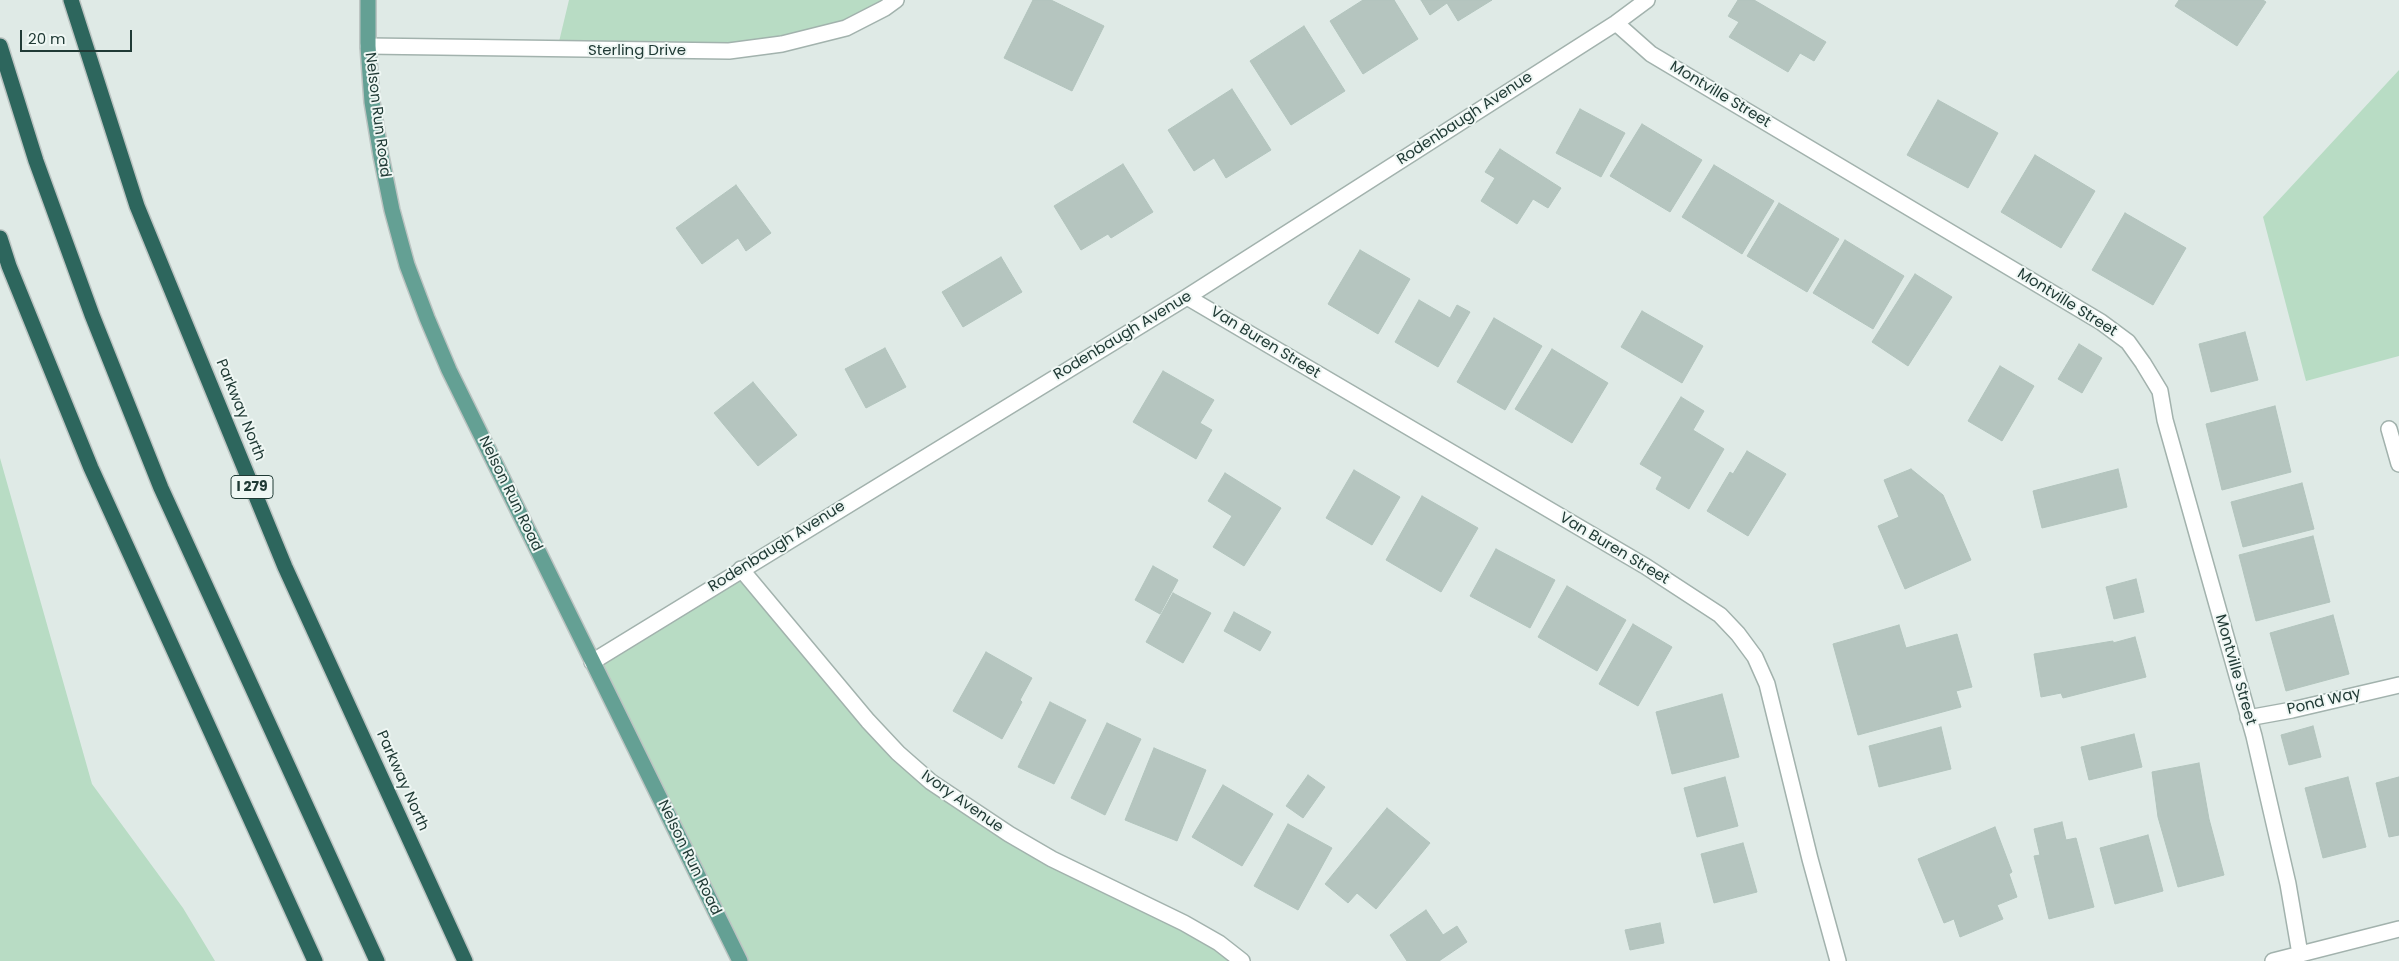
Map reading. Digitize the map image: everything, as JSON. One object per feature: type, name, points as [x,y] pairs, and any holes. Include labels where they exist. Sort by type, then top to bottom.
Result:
[{"type":"highway","name":"Parkway North","points":[[71,0],[144,224],[285,567],[464,961]]},
{"type":"highway","points":[[0,46],[36,161],[92,315],[162,488],[377,961]]},
{"type":"highway","points":[[0,238],[13,276],[91,468],[315,961]]},
{"type":"main road","name":"Nelson Run Road","points":[[368,0],[368,46],[372,102],[392,210],[407,265],[449,370],[740,961]]},
{"type":"street","name":"Sterling Drive","points":[[368,46],[729,52],[782,44],[846,28],[885,8],[896,0]]},
{"type":"street","name":"Rodenbaugh Avenue","points":[[592,662],[1187,297],[1616,23],[1648,0]]},
{"type":"street","name":"Montville Street","points":[[1616,23],[1651,54],[2102,322],[2128,342],[2160,391],[2165,420],[2248,718],[2288,884],[2300,954]]},
{"type":"street","name":"Van Buren Street","points":[[1187,297],[1646,566],[1720,615],[1738,634],[1755,657],[1768,684],[1810,859],[1838,961]]},
{"type":"street","points":[[2389,429],[2399,464]]},
{"type":"street","name":"Ivory Avenue","points":[[741,569],[868,721],[898,753],[931,782],[1009,834],[1052,859],[1184,923],[1219,943],[1242,961]]},
{"type":"street","name":"Pond Way","points":[[2248,718],[2292,710],[2399,684]]},
{"type":"street","points":[[2273,961],[2399,928]]},
{"type":"green space","points":[[569,0],[896,0],[885,8],[782,44],[557,50]]},
{"type":"green space","points":[[2399,70],[2399,356],[2306,381],[2263,217]]},
{"type":"green space","points":[[0,458],[92,784],[183,908],[215,961],[0,961]]},
{"type":"green space","points":[[741,569],[931,782],[1242,961],[740,961],[592,662]]},
{"type":"building","points":[[1033,0],[1051,0],[1104,26],[1072,91],[1004,58]]},
{"type":"building","points":[[1363,0],[1394,0],[1418,39],[1363,74],[1330,21]]},
{"type":"building","points":[[1421,0],[1492,0],[1458,21],[1447,3],[1430,15]]},
{"type":"building","points":[[1738,0],[1754,0],[1826,42],[1814,61],[1800,53],[1788,72],[1729,37],[1739,22],[1728,16]]},
{"type":"building","points":[[2179,0],[2263,0],[2266,2],[2237,46],[2175,6]]},
{"type":"building","points":[[1304,26],[1345,91],[1291,125],[1250,61]]},
{"type":"building","points":[[1232,89],[1271,150],[1226,178],[1214,158],[1194,171],[1168,130]]},
{"type":"building","points":[[1938,100],[1998,133],[1968,188],[1907,155]]},
{"type":"building","points":[[1580,109],[1625,133],[1601,177],[1556,153]]},
{"type":"building","points":[[1642,124],[1702,160],[1670,212],[1610,176]]},
{"type":"building","points":[[1500,149],[1561,188],[1548,208],[1533,199],[1517,224],[1481,201],[1495,178],[1485,172]]},
{"type":"building","points":[[2035,155],[2095,191],[2061,248],[2001,212]]},
{"type":"building","points":[[1123,164],[1153,212],[1111,238],[1108,234],[1081,250],[1054,206]]},
{"type":"building","points":[[1714,165],[1774,201],[1742,254],[1682,217]]},
{"type":"building","points":[[736,185],[771,233],[746,251],[738,238],[702,264],[676,228]]},
{"type":"building","points":[[1779,203],[1839,239],[1807,292],[1747,256]]},
{"type":"building","points":[[2125,213],[2186,248],[2153,305],[2092,270]]},
{"type":"building","points":[[1845,240],[1904,276],[1873,329],[1813,293]]},
{"type":"building","points":[[1360,250],[1410,279],[1378,334],[1328,304]]},
{"type":"building","points":[[1001,257],[1022,292],[963,327],[942,292]]},
{"type":"building","points":[[1915,274],[1952,297],[1908,366],[1872,342]]},
{"type":"building","points":[[1419,300],[1450,318],[1457,305],[1470,312],[1438,367],[1395,342]]},
{"type":"building","points":[[1642,311],[1703,346],[1682,383],[1621,347]]},
{"type":"building","points":[[1494,318],[1542,346],[1505,410],[1457,382]]},
{"type":"building","points":[[2245,332],[2258,380],[2211,392],[2199,344]]},
{"type":"building","points":[[2079,344],[2102,358],[2082,393],[2058,379]]},
{"type":"building","points":[[885,348],[906,387],[866,408],[845,369]]},
{"type":"building","points":[[1552,349],[1608,383],[1572,443],[1515,409]]},
{"type":"building","points":[[2000,366],[2034,386],[2002,441],[1968,421]]},
{"type":"building","points":[[1163,371],[1214,400],[1200,423],[1212,430],[1196,459],[1133,422]]},
{"type":"building","points":[[753,382],[797,435],[758,466],[714,413]]},
{"type":"building","points":[[1681,397],[1704,411],[1693,430],[1724,449],[1689,509],[1656,489],[1662,477],[1640,464]]},
{"type":"building","points":[[2275,406],[2291,472],[2222,490],[2206,424]]},
{"type":"building","points":[[1747,451],[1786,474],[1748,536],[1707,511],[1730,472],[1733,474]]},
{"type":"building","points":[[1911,469],[1943,495],[1971,560],[1905,589],[1878,526],[1899,517],[1884,480]]},
{"type":"building","points":[[2118,469],[2127,507],[2042,528],[2033,491]]},
{"type":"building","points":[[1354,470],[1400,497],[1372,545],[1326,518]]},
{"type":"building","points":[[1225,473],[1281,508],[1244,566],[1213,547],[1232,516],[1208,501]]},
{"type":"building","points":[[2302,483],[2314,529],[2243,547],[2231,502]]},
{"type":"building","points":[[1422,496],[1478,528],[1441,592],[1386,560]]},
{"type":"building","points":[[2313,536],[2330,602],[2256,621],[2239,555]]},
{"type":"building","points":[[1496,549],[1555,580],[1530,628],[1470,596]]},
{"type":"building","points":[[1153,566],[1178,580],[1160,614],[1135,600]]},
{"type":"building","points":[[2136,579],[2144,612],[2114,619],[2106,587]]},
{"type":"building","points":[[1567,586],[1626,620],[1597,671],[1538,637]]},
{"type":"building","points":[[1173,593],[1211,613],[1183,663],[1146,642]]},
{"type":"building","points":[[1234,612],[1271,632],[1260,651],[1224,631]]},
{"type":"building","points":[[2333,615],[2349,674],[2286,691],[2270,633]]},
{"type":"building","points":[[1633,624],[1672,647],[1638,706],[1599,684]]},
{"type":"building","points":[[1899,625],[1906,648],[1957,634],[1972,687],[1956,691],[1961,707],[1858,735],[1833,644]]},
{"type":"building","points":[[2135,637],[2146,677],[2063,698],[2061,693],[2041,697],[2034,654],[2113,641],[2113,643]]},
{"type":"building","points":[[986,652],[1032,678],[1020,700],[1022,702],[1002,739],[953,711]]},
{"type":"building","points":[[1722,694],[1739,757],[1672,774],[1656,712]]},
{"type":"building","points":[[1050,702],[1086,720],[1054,784],[1018,767]]},
{"type":"building","points":[[1107,723],[1141,739],[1105,815],[1071,798]]},
{"type":"building","points":[[2313,726],[2321,757],[2289,765],[2281,735]]},
{"type":"building","points":[[1941,727],[1951,769],[1879,787],[1869,746]]},
{"type":"building","points":[[2134,734],[2142,767],[2089,780],[2081,747]]},
{"type":"building","points":[[1154,748],[1206,770],[1177,841],[1125,820]]},
{"type":"building","points":[[2199,763],[2209,819],[2224,875],[2178,887],[2158,817],[2152,772]]},
{"type":"building","points":[[1308,775],[1325,787],[1303,818],[1286,806]]},
{"type":"building","points":[[1725,777],[1738,826],[1697,837],[1684,788]]},
{"type":"building","points":[[2348,777],[2366,847],[2323,858],[2305,788]]},
{"type":"building","points":[[2399,777],[2399,835],[2389,837],[2376,783]]},
{"type":"building","points":[[1223,785],[1273,814],[1242,866],[1192,837]]},
{"type":"building","points":[[1387,808],[1430,843],[1376,909],[1357,893],[1348,903],[1325,884]]},
{"type":"building","points":[[2062,822],[2066,840],[2076,838],[2094,907],[2049,919],[2034,856],[2040,855],[2034,829]]},
{"type":"building","points":[[1288,824],[1332,848],[1298,910],[1254,886]]},
{"type":"building","points":[[1995,827],[2012,872],[2009,874],[2017,897],[1997,905],[2003,919],[1960,937],[1954,919],[1944,923],[1918,859]]},
{"type":"building","points":[[2148,835],[2163,891],[2115,904],[2100,848]]},
{"type":"building","points":[[1743,843],[1757,892],[1714,903],[1701,854]]},
{"type":"building","points":[[1426,910],[1443,935],[1457,926],[1467,942],[1439,961],[1407,961],[1390,935]]},
{"type":"building","points":[[1660,923],[1664,943],[1630,950],[1625,930]]}]
